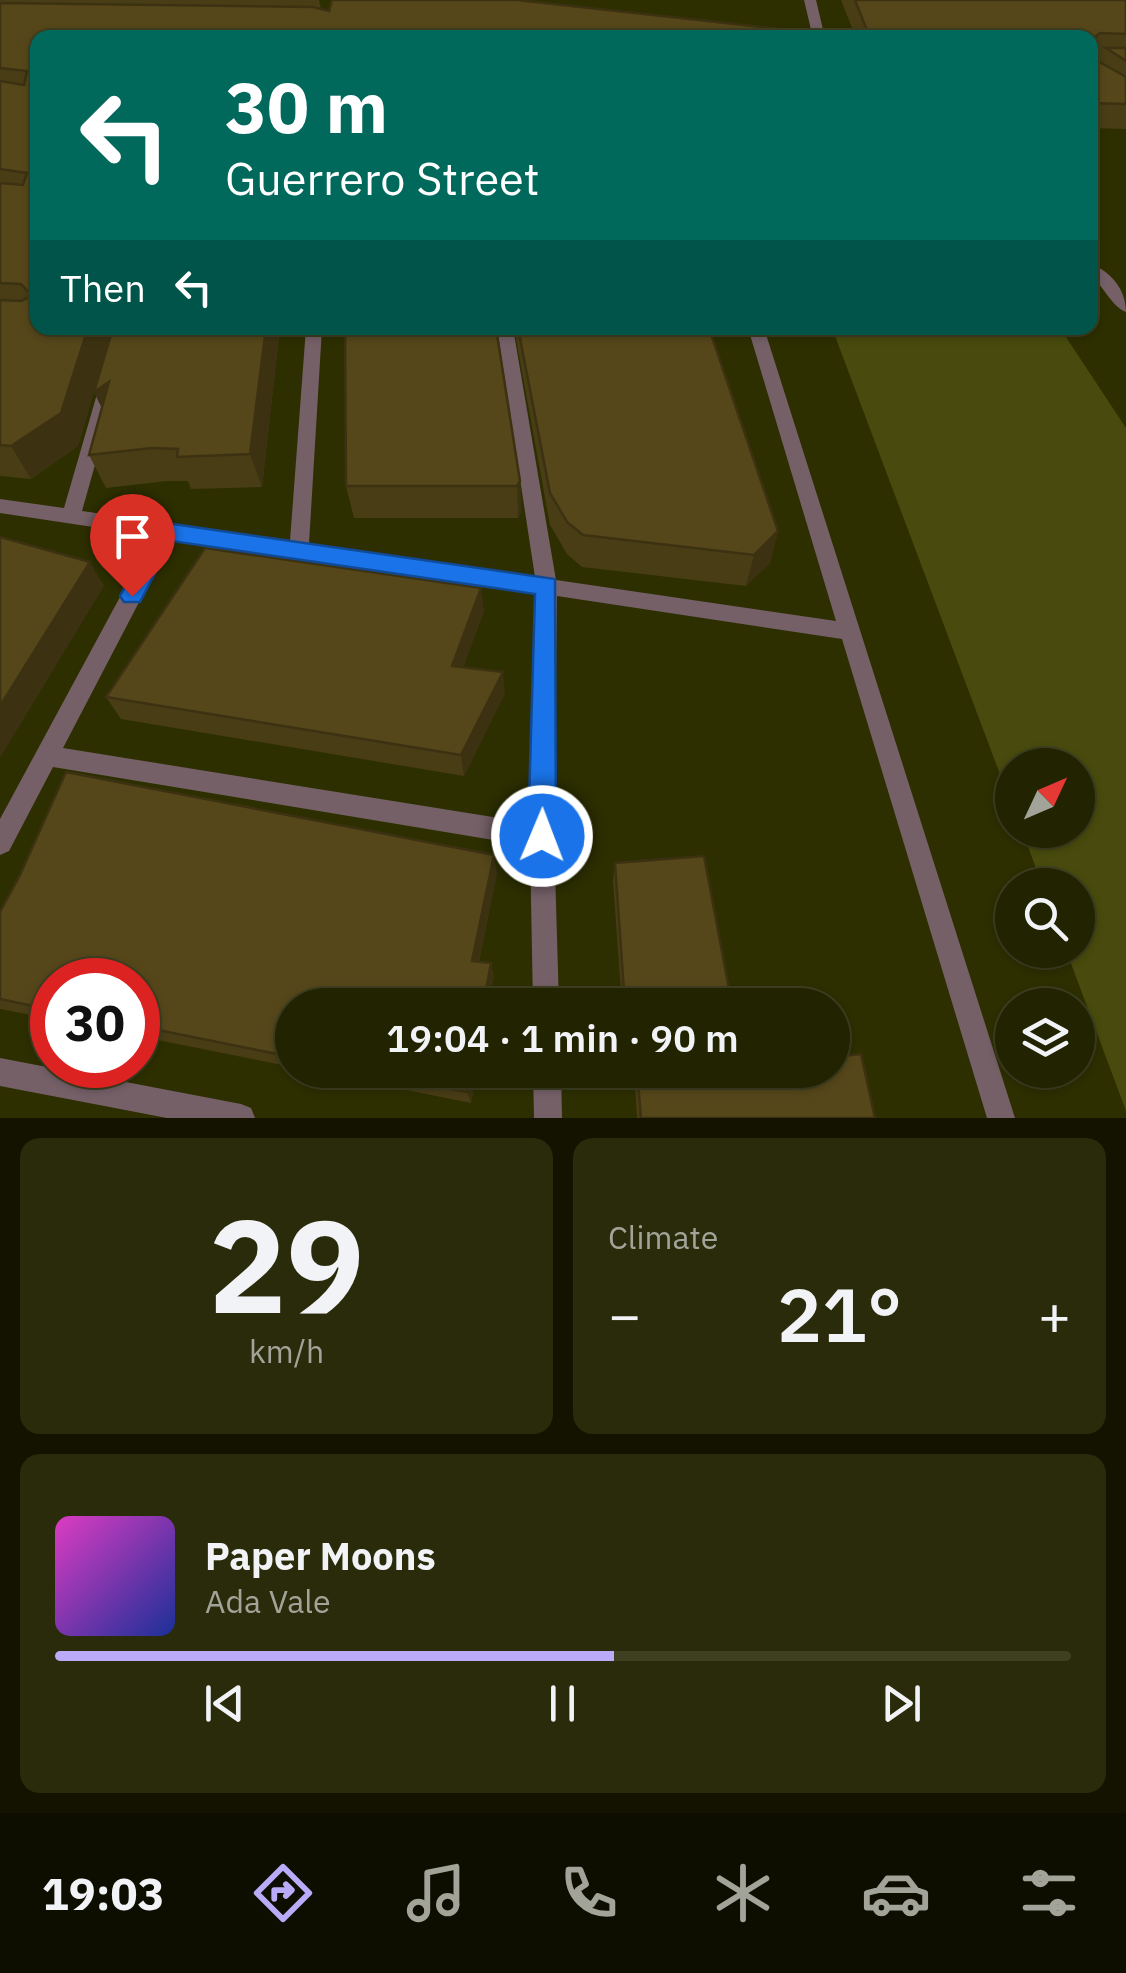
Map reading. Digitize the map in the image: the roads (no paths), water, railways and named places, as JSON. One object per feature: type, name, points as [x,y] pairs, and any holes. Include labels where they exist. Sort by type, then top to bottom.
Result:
[{"type":"street","points":[[810,0],[817,30]]},
{"type":"street","points":[[1098,274],[1126,307]]},
{"type":"street","points":[[299,547],[314,335]]},
{"type":"street","points":[[506,335],[547,586],[542,836],[546,988]]},
{"type":"street","points":[[758,335],[1001,1118]]},
{"type":"street","points":[[70,517],[120,343]]},
{"type":"street","points":[[0,506],[299,547],[847,631]]},
{"type":"street","points":[[0,843],[166,531]]},
{"type":"street","points":[[48,756],[542,836]]},
{"type":"street","points":[[0,1072],[241,1118]]},
{"type":"street","points":[[547,1088],[548,1118]]}]
